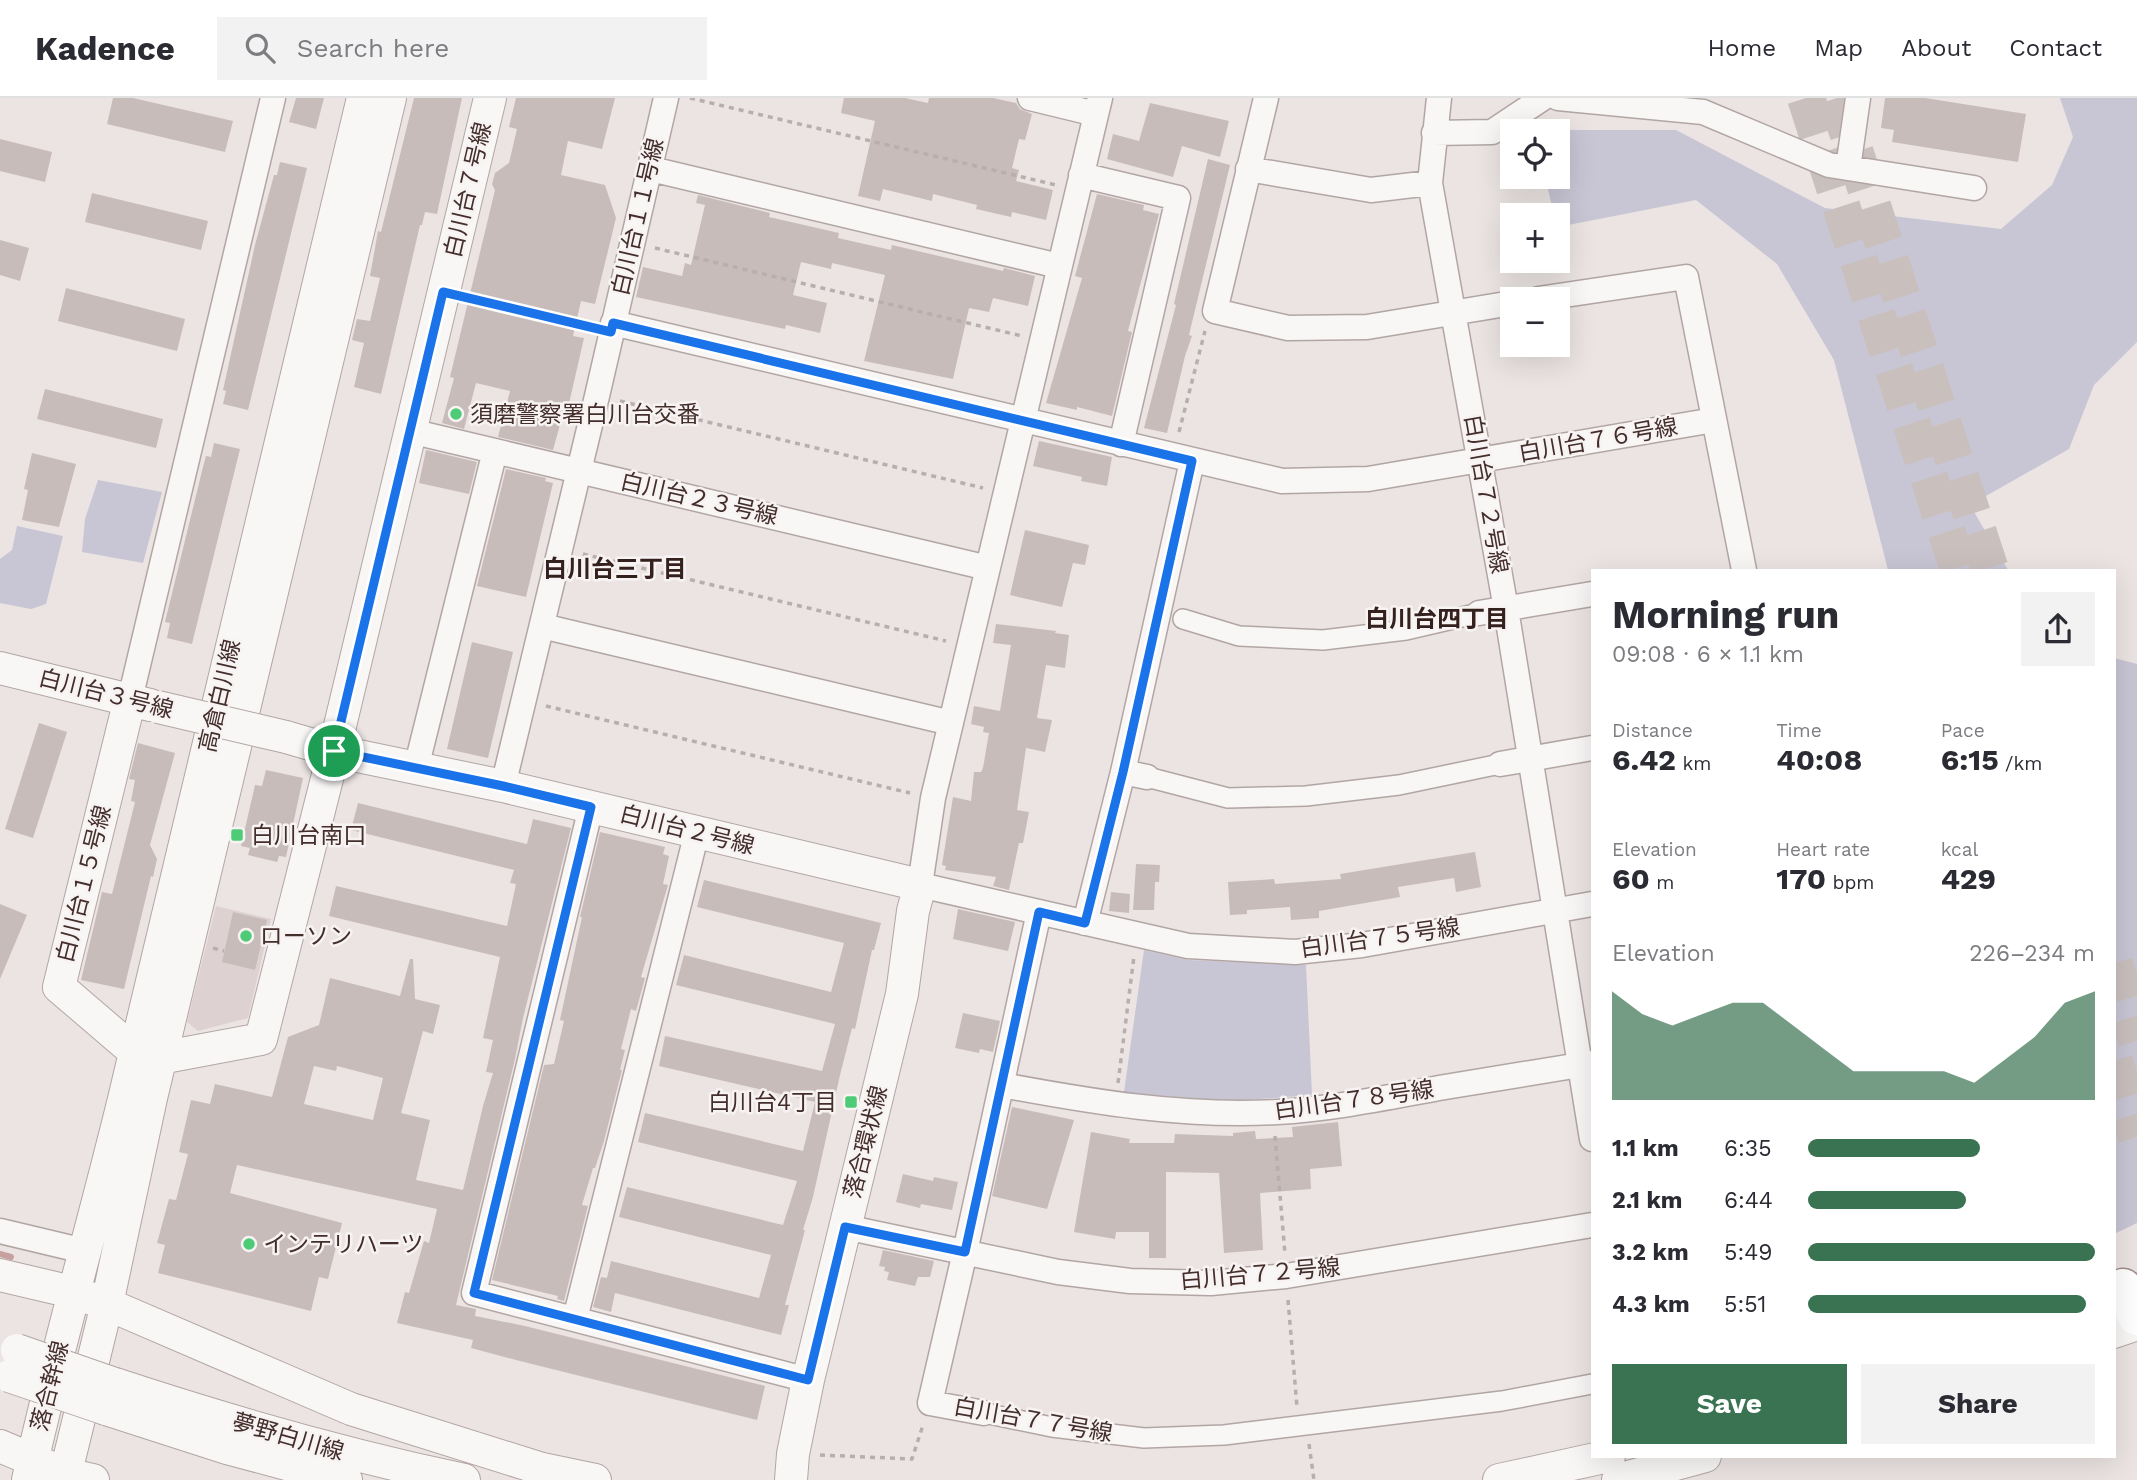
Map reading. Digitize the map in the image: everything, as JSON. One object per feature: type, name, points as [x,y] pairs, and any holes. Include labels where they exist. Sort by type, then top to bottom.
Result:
[{"type":"street","points":[[144,703],[273,98]]},
{"type":"street","name":"高倉白川線","points":[[134,1169],[148,1055],[363,98]]},
{"type":"street","name":"高倉白川線","points":[[72,1292],[148,1055],[390,98]]},
{"type":"street","name":"白川台７号線","points":[[148,1055],[261,1039],[334,751],[490,98]]},
{"type":"street","name":"白川台１１号線","points":[[503,786],[666,98]]},
{"type":"street","points":[[920,885],[933,798],[1059,266],[1075,181],[1098,106],[1030,98]]},
{"type":"street","points":[[1266,98],[1215,311],[1289,328],[1367,327],[1500,305]]},
{"type":"street","name":"白川台７２号線","points":[[1439,98],[1430,183],[1481,460],[1553,910],[1586,1064],[1591,1126]]},
{"type":"street","points":[[1434,133],[1492,132],[1543,98]]},
{"type":"street","points":[[1558,98],[1705,105],[1829,164],[1974,188]]},
{"type":"street","points":[[1848,168],[1858,98]]},
{"type":"street","points":[[650,169],[1059,266]]},
{"type":"street","points":[[1248,169],[1371,190],[1430,183]]},
{"type":"street","points":[[1075,181],[1178,198],[1121,444]]},
{"type":"street","points":[[1570,294],[1686,277],[1740,569]]},
{"type":"street","name":"白川台７６号線","points":[[612,327],[1282,481],[1368,479],[1714,420]]},
{"type":"street","name":"白川台２３号線","points":[[410,430],[988,568]]},
{"type":"street","points":[[416,768],[495,451]]},
{"type":"street","points":[[1085,923],[1123,772],[1171,616],[1192,461]]},
{"type":"street","points":[[1171,616],[1239,636],[1323,640],[1406,630],[1479,613],[1591,594]]},
{"type":"street","points":[[542,626],[951,723]]},
{"type":"street","name":"白川台３号線","points":[[0,668],[334,751]]},
{"type":"street","name":"白川台１５号線","points":[[144,703],[59,987],[148,1055]]},
{"type":"street","points":[[1123,772],[1228,798],[1306,796],[1399,785],[1591,748]]},
{"type":"street","name":"白川台２号線","points":[[334,751],[503,786],[1085,923]]},
{"type":"street","points":[[591,807],[474,1293],[808,1380]]},
{"type":"street","points":[[575,1319],[697,832]]},
{"type":"street","name":"落合環状線","points":[[801,1463],[808,1380],[902,994],[913,911],[920,885]]},
{"type":"street","name":"白川台７５号線","points":[[1085,923],[1188,946],[1295,952],[1362,945],[1591,904]]},
{"type":"street","name":"白川台７７号線","points":[[1039,912],[930,1403],[1052,1427],[1144,1438],[1224,1435],[1502,1401],[1591,1384]]},
{"type":"street","name":"白川台７８号線","points":[[1002,1085],[1115,1105],[1206,1112],[1308,1110],[1586,1064]]},
{"type":"street","name":"落合幹線","points":[[74,1478],[134,1169]]},
{"type":"street","name":"白川台７２号線","points":[[845,1227],[1070,1274],[1129,1281],[1211,1283],[1286,1276],[1591,1225]]},
{"type":"street","points":[[0,1231],[84,1251]]},
{"type":"street","points":[[0,1275],[72,1292],[107,1304],[351,1409],[542,1469],[595,1480]]},
{"type":"street","name":"落合幹線","points":[[31,1470],[72,1292]]},
{"type":"street","points":[[2116,1331],[2137,1324]]},
{"type":"street","points":[[6,1361],[110,1397]]},
{"type":"street","name":"夢野白川線","points":[[110,1397],[227,1448],[346,1480]]},
{"type":"street","name":"夢野白川線","points":[[110,1397],[464,1480]]},
{"type":"street","points":[[0,1446],[31,1470],[74,1478]]},
{"type":"street","points":[[1499,1480],[1600,1458]]},
{"type":"street","points":[[1618,1480],[1698,1458]]},
{"type":"path","points":[[691,98],[1075,181]]},
{"type":"path","points":[[633,243],[1023,336]]},
{"type":"path","points":[[443,292],[612,327]]},
{"type":"path","points":[[1192,461],[1175,445],[1205,331],[1215,311]]},
{"type":"path","points":[[597,396],[986,488]]},
{"type":"path","points":[[560,549],[958,644]]},
{"type":"path","points":[[524,701],[921,796]]},
{"type":"path","points":[[1115,1105],[1137,936]]},
{"type":"path","points":[[801,1463],[912,1459],[930,1403]]},
{"type":"path","points":[[1307,1425],[1314,1480]]},
{"type":"shaded area","points":[[2060,98],[2137,98],[2137,342],[2094,385],[2069,449],[1970,505],[2007,569],[1888,569],[1834,360],[1777,264],[1696,200],[1570,225],[1570,203],[1551,203],[1548,189],[1570,189],[1570,130],[1676,130],[1825,208],[2001,229],[2052,185],[2073,137]]},
{"type":"shaded area","points":[[98,480],[162,492],[143,563],[82,552],[85,519]]},
{"type":"shaded area","points":[[17,526],[63,536],[46,604],[31,609],[0,603],[0,559],[12,550]]},
{"type":"shaded area","points":[[2116,659],[2137,664],[2137,1223],[2116,1233]]},
{"type":"shaded area","points":[[216,906],[271,919],[248,1018],[198,1031],[187,1022]]},
{"type":"shaded area","points":[[1144,950],[1188,960],[1306,965],[1312,1095],[1221,1102],[1124,1092]]},
{"type":"building","points":[[113,98],[133,98],[233,121],[225,152],[107,124]]},
{"type":"building","points":[[296,98],[324,98],[316,129],[289,122]]},
{"type":"building","points":[[414,98],[462,98],[437,214],[425,212],[420,225],[381,394],[354,387],[364,343],[352,340],[357,319],[370,321],[380,278],[370,276],[378,231],[381,232]]},
{"type":"building","points":[[516,98],[615,98],[602,149],[568,141],[561,175],[605,185],[616,218],[595,304],[581,301],[573,336],[584,338],[565,421],[561,421],[553,450],[498,437],[510,391],[476,383],[464,429],[442,423],[454,378],[450,377],[495,190],[492,184],[495,173],[509,163],[517,129],[509,127]]},
{"type":"building","points":[[844,98],[905,98],[928,103],[929,98],[993,98],[1016,103],[1020,109],[1032,114],[1025,140],[1019,139],[1012,168],[1019,170],[1016,181],[1053,190],[1046,220],[1012,212],[1011,217],[976,209],[977,205],[933,194],[932,201],[883,189],[880,201],[858,196],[875,121],[841,113]]},
{"type":"building","points":[[1885,98],[1925,98],[2026,114],[2018,162],[1892,142],[1894,130],[1881,128]]},
{"type":"building","points":[[1150,103],[1229,121],[1220,157],[1182,146],[1173,177],[1107,159],[1113,134],[1139,141]]},
{"type":"building","points":[[0,139],[52,152],[45,182],[0,171]]},
{"type":"building","points":[[1208,159],[1230,165],[1189,335],[1192,336],[1167,433],[1144,428],[1176,305],[1174,304]]},
{"type":"building","points":[[280,162],[307,168],[248,410],[223,404],[226,391],[223,390],[255,245]]},
{"type":"building","points":[[92,193],[208,221],[201,250],[85,222]]},
{"type":"building","points":[[1097,194],[1144,205],[1143,210],[1159,214],[1128,331],[1132,332],[1112,416],[1046,403],[1082,278],[1075,276]]},
{"type":"building","points":[[698,195],[770,213],[769,217],[839,233],[838,238],[891,250],[892,245],[1035,276],[1028,306],[993,298],[989,312],[969,308],[953,379],[864,361],[885,275],[832,263],[831,269],[801,262],[793,295],[827,303],[820,333],[786,325],[785,329],[636,297],[643,267],[682,276],[685,263],[691,265],[705,205],[696,203]]},
{"type":"building","points":[[0,240],[29,248],[20,281],[0,275]]},
{"type":"building","points":[[66,288],[185,319],[177,351],[58,321]]},
{"type":"building","points":[[45,389],[163,419],[156,448],[37,419]]},
{"type":"building","points":[[1039,441],[1112,457],[1107,486],[1081,481],[1082,477],[1033,466]]},
{"type":"building","points":[[214,443],[240,449],[192,644],[167,638],[170,623],[165,622],[206,456],[211,457]]},
{"type":"building","points":[[426,450],[477,462],[469,494],[419,483]]},
{"type":"building","points":[[32,453],[76,464],[59,527],[22,520],[28,490],[24,489]]},
{"type":"building","points":[[506,469],[546,478],[545,481],[553,483],[526,597],[477,586]]},
{"type":"building","points":[[1025,530],[1089,545],[1085,565],[1073,563],[1062,607],[1010,595]]},
{"type":"building","points":[[996,624],[1069,635],[1065,668],[1046,665],[1037,718],[1052,720],[1045,752],[1026,748],[1017,810],[1029,812],[1009,890],[993,886],[996,877],[945,870],[946,866],[942,865],[953,797],[971,801],[974,772],[981,772],[983,768],[989,733],[983,732],[984,727],[971,724],[974,706],[1000,711],[1011,645],[993,643]]},
{"type":"building","points":[[472,642],[513,652],[488,758],[447,749]]},
{"type":"building","points":[[39,723],[67,732],[33,838],[5,829]]},
{"type":"building","points":[[138,743],[175,753],[150,845],[157,859],[124,989],[81,980],[102,892],[112,894],[135,802],[131,801],[135,780],[129,779]]},
{"type":"building","points":[[266,770],[303,778],[286,857],[279,856],[277,862],[248,855],[250,848],[241,846],[255,785],[262,786]]},
{"type":"building","points":[[358,803],[527,844],[533,819],[571,828],[523,1018],[456,1305],[476,1309],[475,1316],[765,1386],[757,1420],[471,1348],[473,1340],[397,1323],[424,1241],[429,1243],[437,1209],[237,1165],[230,1193],[342,1223],[328,1279],[319,1277],[311,1311],[158,1273],[165,1245],[157,1243],[169,1199],[176,1200],[188,1154],[179,1152],[191,1100],[210,1104],[215,1084],[272,1097],[288,1037],[319,1025],[330,978],[400,996],[410,959],[413,959],[415,999],[440,1005],[433,1034],[423,1031],[401,1113],[430,1120],[416,1180],[463,1190],[493,1073],[486,1072],[493,1040],[483,1038],[500,957],[329,916],[336,886],[507,926],[516,884],[510,883],[514,870],[351,830]],"holes":[[[314,1066],[336,1071],[337,1066],[383,1078],[373,1120],[304,1104]]]},
{"type":"building","points":[[600,832],[665,847],[663,854],[669,856],[663,884],[668,885],[641,977],[645,978],[636,1011],[631,1009],[621,1049],[625,1050],[622,1070],[604,1141],[582,1205],[588,1206],[564,1301],[557,1299],[558,1296],[492,1280],[544,1065],[554,1064],[564,1021],[560,1020],[580,917]]},
{"type":"building","points":[[1475,852],[1481,887],[1456,892],[1454,878],[1398,887],[1400,897],[1319,911],[1319,918],[1291,920],[1290,907],[1247,910],[1247,914],[1230,915],[1228,882],[1274,879],[1275,884],[1341,879],[1340,874]]},
{"type":"building","points":[[1136,864],[1160,865],[1159,882],[1155,882],[1154,910],[1133,910]]},
{"type":"building","points":[[704,880],[881,923],[872,950],[855,1029],[852,1028],[840,1075],[813,1197],[785,1305],[789,1305],[781,1335],[615,1293],[611,1312],[593,1307],[601,1277],[607,1278],[611,1261],[759,1298],[771,1255],[619,1217],[627,1187],[783,1225],[797,1181],[638,1142],[645,1113],[803,1151],[815,1102],[659,1066],[665,1036],[822,1071],[835,1024],[676,985],[684,955],[831,992],[844,943],[697,907]]},
{"type":"building","points":[[1111,892],[1130,894],[1129,913],[1109,911]]},
{"type":"building","points":[[0,904],[27,915],[0,979]]},
{"type":"building","points":[[958,909],[1015,922],[1008,951],[953,939]]},
{"type":"building","name":"ローソン","points":[[233,912],[267,920],[255,970],[222,962]]},
{"type":"building","points":[[963,1013],[1000,1021],[993,1052],[980,1049],[979,1053],[955,1048]]},
{"type":"building","points":[[1012,1107],[1074,1120],[1047,1209],[992,1196]]},
{"type":"building","points":[[1338,1122],[1342,1166],[1310,1169],[1311,1189],[1260,1193],[1263,1250],[1224,1253],[1219,1173],[1166,1172],[1166,1258],[1149,1258],[1149,1232],[1116,1232],[1115,1239],[1074,1232],[1091,1132],[1130,1139],[1129,1143],[1174,1143],[1175,1134],[1233,1136],[1233,1133],[1255,1131],[1256,1139],[1293,1137],[1292,1127]]},
{"type":"building","points":[[903,1174],[933,1181],[934,1177],[958,1182],[952,1210],[921,1204],[920,1208],[896,1202]]},
{"type":"building","points":[[883,1250],[934,1261],[930,1277],[918,1277],[915,1286],[887,1280],[889,1272],[884,1271],[885,1267],[879,1266]]},
{"type":"waterway","points":[[0,1254],[11,1257]]},
{"type":"tunnel","points":[[1806,98],[1959,569]]},
{"type":"tunnel","points":[[1837,98],[1990,569]]},
{"type":"tunnel","points":[[2116,970],[2137,1041]]},
{"type":"tunnel","points":[[2116,1068],[2137,1137]]},
{"type":"place","name":"須磨警察署白川台交番","points":[[456,414]]},
{"type":"place","name":"白川台南口","points":[[237,835]]},
{"type":"place","name":"ローソン","points":[[246,936]]},
{"type":"place","name":"白川台4丁目","points":[[851,1102]]},
{"type":"place","name":"インテリハーツ","points":[[249,1244]]},
{"type":"district","name":"白川台三丁目","points":[[615,569]]},
{"type":"district","name":"白川台四丁目","points":[[1437,619]]},
{"type":"route","points":[[443,292],[611,332],[613,323],[1192,461],[1160,613],[1085,923],[1039,912],[965,1252],[845,1227],[808,1380],[474,1293],[591,807],[334,751],[443,292]]}]
